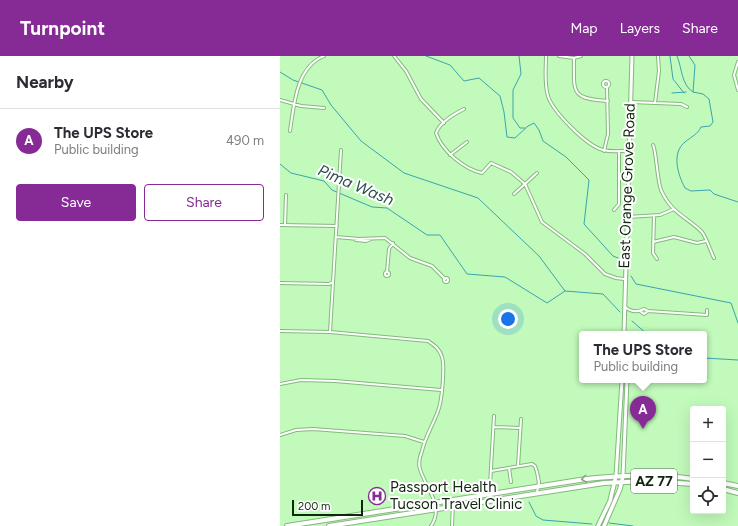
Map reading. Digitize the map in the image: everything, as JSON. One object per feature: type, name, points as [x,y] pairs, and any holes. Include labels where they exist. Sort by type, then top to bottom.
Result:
[{"type":"highway","name":"AZ 77","points":[[287,526],[538,485],[616,476],[666,476],[690,478]]},
{"type":"highway","name":"AZ 77","points":[[330,526],[537,492],[615,482],[668,482],[690,484]]},
{"type":"highway","points":[[726,484],[738,486]]},
{"type":"highway","points":[[726,490],[738,493]]},
{"type":"main road","name":"East Orange Grove Road","points":[[624,331],[624,279],[632,56]]},
{"type":"main road","points":[[598,526],[610,501],[616,476],[622,383]]},
{"type":"main road","points":[[604,526],[623,476],[627,383]]},
{"type":"street","points":[[290,131],[294,104],[306,70],[313,61],[324,56]]},
{"type":"street","points":[[394,56],[406,70],[421,99],[444,123]]},
{"type":"street","points":[[546,56],[546,88],[550,103],[558,114],[593,147],[604,151],[628,151]]},
{"type":"street","points":[[559,56],[574,58],[581,56]]},
{"type":"street","points":[[655,103],[659,71],[658,56]]},
{"type":"street","points":[[574,58],[574,84],[581,98],[608,102]]},
{"type":"street","points":[[738,62],[734,75],[738,90]]},
{"type":"street","points":[[604,151],[608,134],[607,87]]},
{"type":"street","points":[[280,100],[294,104],[324,108]]},
{"type":"street","points":[[630,102],[681,104],[687,107]]},
{"type":"street","points":[[464,109],[456,113],[435,133],[450,155],[460,163],[482,174],[490,162],[511,172],[525,184],[542,222],[585,254],[605,274],[624,279]]},
{"type":"street","points":[[450,155],[467,142]]},
{"type":"street","points":[[653,145],[655,148],[656,169],[660,190],[674,209],[701,232],[714,258]]},
{"type":"street","points":[[330,332],[341,150]]},
{"type":"street","points":[[614,210],[619,204],[619,151]]},
{"type":"street","points":[[514,194],[537,173]]},
{"type":"street","points":[[285,225],[286,195]]},
{"type":"street","points":[[626,217],[667,214],[674,209]]},
{"type":"street","points":[[654,216],[653,252],[657,258]]},
{"type":"street","points":[[280,225],[337,226]]},
{"type":"street","points":[[336,236],[353,238],[366,242],[374,238],[385,238],[410,258],[432,266],[445,279]]},
{"type":"street","points":[[653,242],[674,237],[698,243],[706,241]]},
{"type":"street","points":[[387,272],[389,249],[393,243]]},
{"type":"street","points":[[280,283],[329,284],[333,282]]},
{"type":"street","points":[[624,306],[630,311],[640,311],[644,309],[648,311],[706,315],[707,310]]},
{"type":"street","points":[[624,316],[630,311]]},
{"type":"street","points":[[280,331],[330,332],[428,341],[437,348],[442,357],[439,410],[424,442],[420,468],[428,483],[434,503],[434,521],[431,526]]},
{"type":"street","points":[[280,384],[301,380],[335,381],[441,390]]},
{"type":"street","points":[[490,485],[494,416]]},
{"type":"street","points":[[518,466],[521,419]]},
{"type":"street","points":[[494,427],[520,428]]},
{"type":"street","points":[[280,435],[296,430],[313,429],[405,436],[424,442]]},
{"type":"street","points":[[490,471],[530,464],[535,465],[539,475],[537,492]]},
{"type":"street","points":[[509,468],[511,482]]},
{"type":"street","points":[[452,526],[453,500]]},
{"type":"street","points":[[330,519],[330,526]]},
{"type":"waterway","points":[[426,56],[450,65],[464,81],[479,78],[500,96],[504,112],[507,137],[515,138],[528,126],[534,123],[539,130],[543,141],[566,157],[589,180],[584,224],[613,256],[618,258]]},
{"type":"waterway","points":[[519,56],[521,74],[513,90],[513,118],[520,128],[525,128]]},
{"type":"waterway","points":[[670,56],[673,79],[684,93]]},
{"type":"waterway","points":[[677,56],[686,85],[693,92]]},
{"type":"waterway","points":[[689,56],[695,65],[693,92],[703,94],[709,99],[713,122],[710,126],[701,127],[696,134],[681,147],[677,158],[680,177],[685,188],[691,191],[710,190],[714,194],[738,202]]},
{"type":"waterway","points":[[280,72],[293,80],[322,90],[331,105],[361,141],[404,173],[478,198],[539,256],[565,291]]},
{"type":"waterway","points":[[672,93],[686,92]]},
{"type":"waterway","name":"Pima Wash","points":[[280,164],[291,173],[324,181],[332,190],[372,207],[387,208],[427,235],[440,235],[467,274],[505,277],[547,303],[565,291],[603,294],[620,312]]},
{"type":"waterway","points":[[631,276],[636,284],[731,303],[738,323]]},
{"type":"waterway","name":"Pima Wash","points":[[632,321],[644,331]]},
{"type":"waterway","name":"Pima Wash","points":[[707,358],[738,360]]},
{"type":"waterway","points":[[529,502],[536,516],[543,520],[592,524]]},
{"type":"waterway","points":[[609,523],[633,526]]},
{"type":"place","name":"The UPS Store","points":[[643,429]]},
{"type":"place","name":"Passport Health Tucson Travel Clinic","points":[[377,496]]}]
